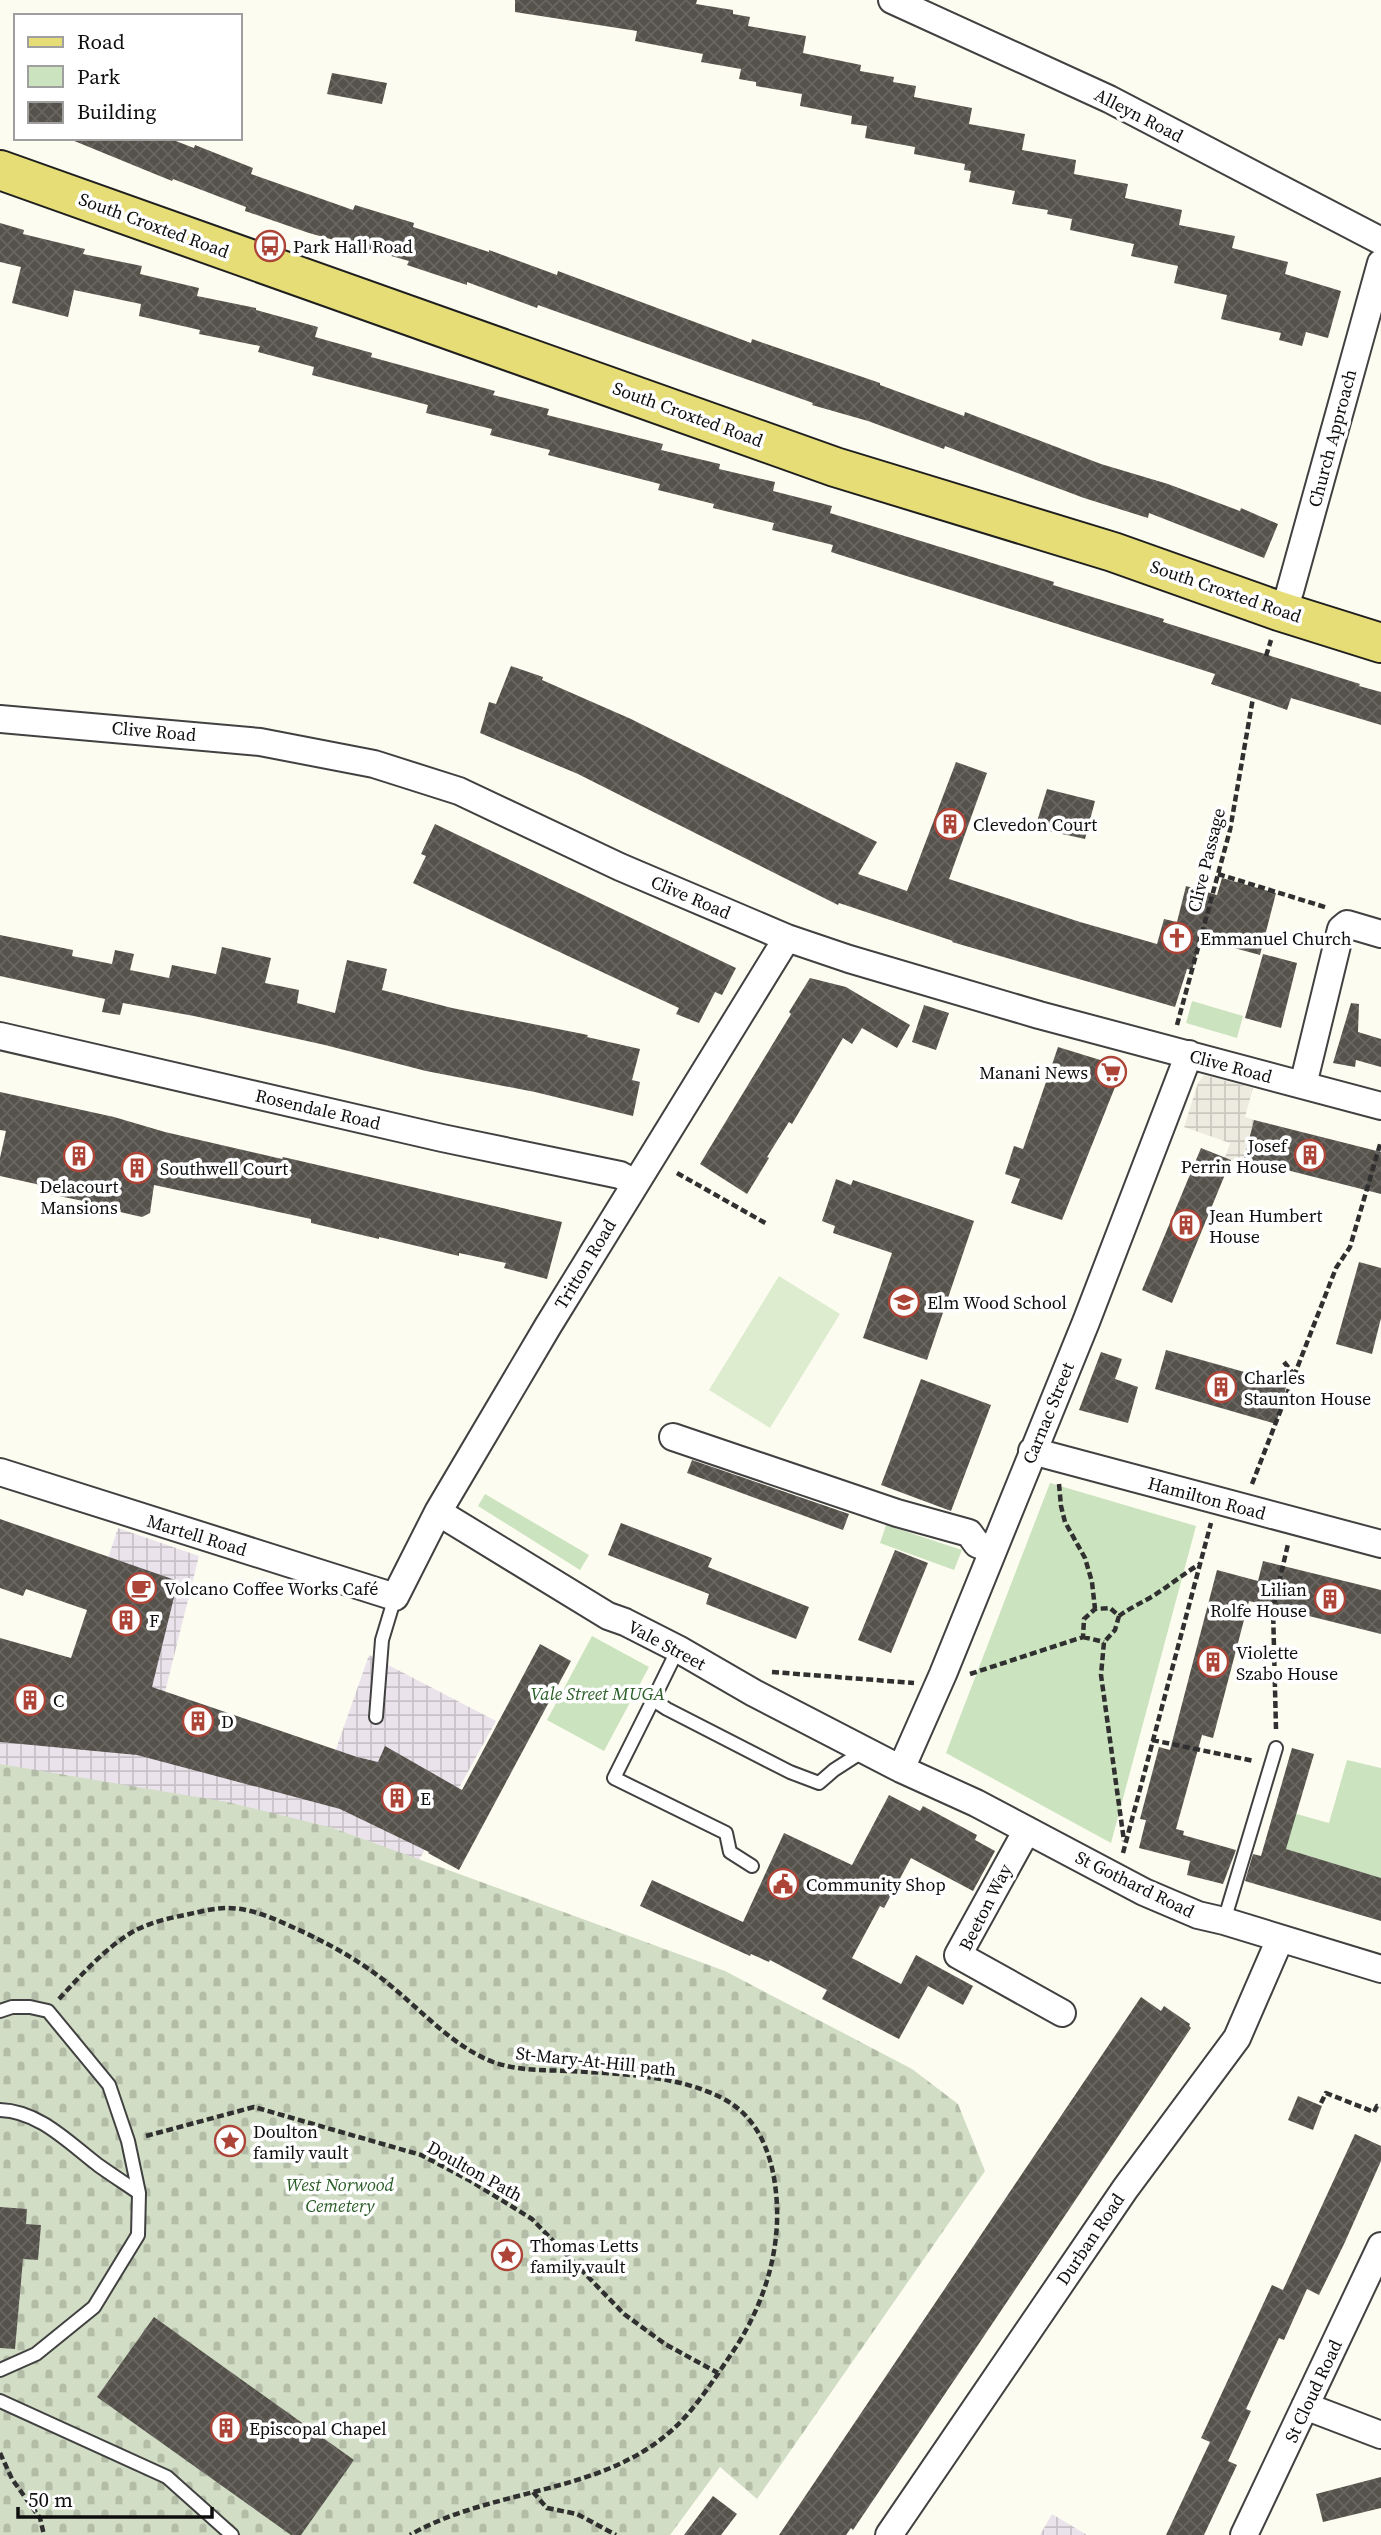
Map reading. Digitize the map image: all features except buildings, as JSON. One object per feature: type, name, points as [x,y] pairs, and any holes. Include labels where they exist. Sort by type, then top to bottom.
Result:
[{"type":"main road","name":"South Croxted Road","points":[[0,170],[835,467],[1113,552],[1279,611],[1381,643]]},
{"type":"street","name":"Alleyn Road","points":[[892,0],[1109,99],[1381,241]]},
{"type":"street","name":"Church Approach","points":[[1279,611],[1290,591],[1381,263]]},
{"type":"street","name":"Clive Road","points":[[0,719],[247,740],[374,764],[458,791],[620,867],[787,938],[849,959],[1039,1014],[1381,1106]]},
{"type":"street","points":[[1303,1085],[1340,929],[1347,924],[1381,933]]},
{"type":"street","name":"Tritton Road","points":[[395,1597],[438,1511],[635,1183],[720,1050],[787,938]]},
{"type":"street","name":"Rosendale Road","points":[[0,1036],[442,1138],[612,1172],[635,1183]]},
{"type":"street","name":"Carnac Street","points":[[901,1769],[939,1683],[1086,1322],[1189,1054]]},
{"type":"street","points":[[673,1437],[897,1513],[969,1533],[977,1544],[993,1550]]},
{"type":"street","name":"Hamilton Road","points":[[1032,1451],[1381,1544]]},
{"type":"street","name":"Martell Road","points":[[0,1472],[395,1597]]},
{"type":"street","name":"Vale Street","points":[[438,1511],[608,1616],[678,1649],[754,1693],[901,1769]]},
{"type":"street","name":"St Gothard Road","points":[[901,1769],[976,1803],[1144,1892],[1198,1915],[1381,1969]]},
{"type":"street","name":"Beeton Way","points":[[1027,1830],[958,1955],[1062,2013]]},
{"type":"street","name":"Durban Road","points":[[889,2535],[1125,2189],[1237,2038],[1280,1939]]},
{"type":"street","name":"St Cloud Road","points":[[1244,2535],[1381,2246]]},
{"type":"street","points":[[1306,2406],[1381,2435]]},
{"type":"lane","points":[[376,1717],[382,1640],[395,1597]]},
{"type":"lane","points":[[678,1649],[614,1778],[726,1833],[730,1852],[752,1866]]},
{"type":"lane","points":[[653,1700],[790,1772],[819,1783],[865,1750]]},
{"type":"lane","points":[[1224,1921],[1276,1748]]},
{"type":"lane","points":[[0,2011],[12,2007],[48,2011],[109,2085],[128,2141],[139,2193],[138,2235],[94,2307],[36,2354],[0,2370]]},
{"type":"lane","points":[[0,2110],[15,2110],[49,2126],[139,2193]]},
{"type":"lane","points":[[0,2401],[167,2477],[232,2535]]},
{"type":"path","name":"Clive Passage","points":[[1177,1026],[1230,830],[1253,698]]},
{"type":"path","points":[[1218,874],[1330,909],[1347,924]]},
{"type":"path","points":[[1243,1507],[1336,1268],[1350,1247],[1381,1141]]},
{"type":"path","points":[[677,1173],[767,1224]]},
{"type":"path","points":[[1284,1362],[1295,1376]]},
{"type":"path","points":[[1059,1479],[1060,1507],[1065,1522],[1085,1558],[1096,1609]]},
{"type":"path","points":[[1122,1855],[1212,1519]]},
{"type":"path","points":[[1276,1748],[1273,1608],[1289,1540]]},
{"type":"path","points":[[1125,1845],[1113,1753],[1104,1709],[1101,1675],[1104,1643],[1115,1630],[1119,1616],[1200,1564]]},
{"type":"path","points":[[1083,1637],[1084,1619],[1096,1609],[1110,1608],[1119,1616]]},
{"type":"path","points":[[966,1675],[1083,1637],[1104,1643]]},
{"type":"path","points":[[754,1693],[765,1671],[920,1684],[939,1683]]},
{"type":"path","points":[[1152,1740],[1271,1765]]},
{"type":"path","name":"St-Mary-At-Hill path","points":[[48,2011],[82,1975],[135,1930],[156,1922],[211,1909],[239,1908],[274,1919],[346,1954],[389,1984],[457,2042],[489,2060],[510,2067],[604,2073],[683,2084],[724,2099],[751,2121],[764,2140],[776,2196],[777,2222],[766,2282],[750,2326],[681,2421],[654,2445],[604,2470],[456,2513],[410,2535]]},
{"type":"path","points":[[1321,2103],[1326,2093],[1374,2112],[1377,2106],[1381,2107]]},
{"type":"path","name":"Doulton Path","points":[[128,2141],[254,2108],[421,2155],[469,2180],[532,2219],[624,2314],[665,2344],[718,2373]]},
{"type":"path","points":[[0,2453],[12,2479],[40,2518],[44,2535]]},
{"type":"path","points":[[533,2492],[537,2500],[547,2508],[577,2514],[616,2535]]},
{"type":"shaded area","points":[[1204,1075],[1253,1088],[1245,1117],[1254,1120],[1242,1164],[1225,1158],[1230,1143],[1184,1127],[1198,1083]]},
{"type":"shaded area","points":[[118,1528],[199,1556],[164,1696],[335,1752],[369,1655],[496,1721],[419,1860],[333,1828],[0,1764],[0,1640],[72,1667]]},
{"type":"shaded area","points":[[1052,2514],[1087,2535],[1040,2535]]},
{"type":"green space","points":[[1192,1001],[1243,1016],[1237,1038],[1186,1023]]},
{"type":"green space","points":[[779,1276],[840,1314],[770,1428],[709,1390]]},
{"type":"green space","points":[[1050,1483],[1196,1526],[1111,1843],[946,1753]]},
{"type":"green space","points":[[485,1494],[589,1555],[580,1570],[478,1506]]},
{"type":"green space","points":[[886,1525],[962,1550],[954,1570],[880,1543]]},
{"type":"green space","name":"Vale Street MUGA","points":[[592,1636],[649,1667],[604,1751],[547,1720]]},
{"type":"green space","points":[[1347,1760],[1381,1768],[1381,1878],[1265,1843],[1275,1808],[1329,1823]]},
{"type":"green space","name":"West Norwood Cemetery","points":[[0,1764],[227,1802],[333,1828],[725,1971],[912,2069],[958,2104],[985,2171],[757,2499],[720,2467],[670,2535],[0,2535]]},
{"type":"place","name":"Park Hall Road","points":[[270,246]]},
{"type":"place","name":"Clevedon Court","points":[[950,824]]},
{"type":"place","name":"Emmanuel Church","points":[[1177,938]]},
{"type":"place","name":"Manani News","points":[[1111,1072]]},
{"type":"place","name":"Josef Perrin House","points":[[1310,1155]]},
{"type":"place","name":"Delacourt Mansions","points":[[79,1156]]},
{"type":"place","name":"Southwell Court","points":[[137,1168]]},
{"type":"place","name":"Jean Humbert House","points":[[1186,1225]]},
{"type":"place","name":"Elm Wood School","points":[[904,1302]]},
{"type":"place","name":"Charles Staunton House","points":[[1221,1387]]},
{"type":"place","name":"Volcano Coffee Works Café","points":[[141,1588]]},
{"type":"place","name":"Lilian Rolfe House","points":[[1330,1599]]},
{"type":"place","name":"F","points":[[126,1620]]},
{"type":"place","name":"Violette Szabo House","points":[[1213,1662]]},
{"type":"place","name":"C","points":[[30,1700]]},
{"type":"place","name":"D","points":[[198,1721]]},
{"type":"place","name":"E","points":[[397,1798]]},
{"type":"place","name":"Community Shop","points":[[783,1884]]},
{"type":"place","name":"Doulton family vault","points":[[230,2141]]},
{"type":"place","name":"Thomas Letts family vault","points":[[507,2255]]},
{"type":"place","name":"Episcopal Chapel","points":[[226,2428]]}]
